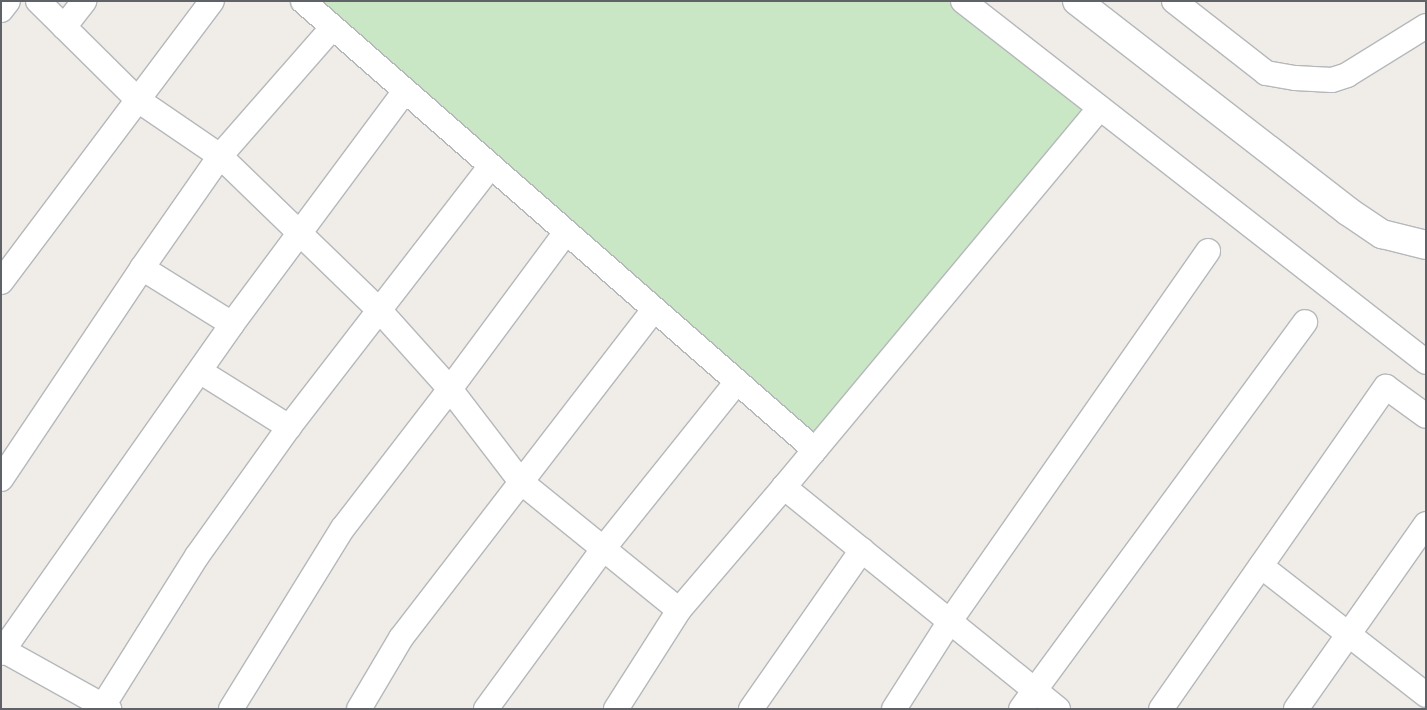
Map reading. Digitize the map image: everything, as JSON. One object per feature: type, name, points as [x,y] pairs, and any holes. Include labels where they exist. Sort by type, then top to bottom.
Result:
[{"type":"street","points":[[1,10],[8,1]]},
{"type":"street","points":[[38,1],[138,100],[220,156],[380,311],[450,389],[521,482],[679,610]]},
{"type":"street","points":[[64,27],[84,1]]},
{"type":"street","points":[[1,282],[212,1]]},
{"type":"street","points":[[303,1],[815,450]]},
{"type":"street","points":[[963,1],[1426,362]]},
{"type":"street","points":[[1078,1],[1349,212],[1382,234],[1426,245]]},
{"type":"street","points":[[1174,1],[1266,73],[1295,78],[1332,80],[1347,75],[1426,26]]},
{"type":"street","points":[[1,480],[142,268],[220,156],[333,27]]},
{"type":"street","points":[[405,91],[301,234],[232,324],[201,372],[2,651],[104,708],[197,556],[289,427],[491,166]]},
{"type":"street","points":[[616,709],[679,610],[1100,108]]},
{"type":"street","points":[[231,709],[343,528],[450,389],[566,232]]},
{"type":"street","points":[[894,709],[950,621],[1208,251]]},
{"type":"street","points":[[142,268],[232,324]]},
{"type":"street","points":[[359,709],[401,638],[654,309]]},
{"type":"street","points":[[1021,709],[1306,322]]},
{"type":"street","points":[[201,372],[289,427]]},
{"type":"street","points":[[486,709],[603,549],[737,382]]},
{"type":"street","points":[[1161,709],[1386,387],[1426,416]]},
{"type":"street","points":[[784,487],[1058,709]]},
{"type":"street","points":[[1296,709],[1426,524]]},
{"type":"street","points":[[751,709],[862,550]]},
{"type":"street","points":[[1261,566],[1426,694]]},
{"type":"green space","points":[[305,1],[962,1],[1100,108],[815,450]]}]
